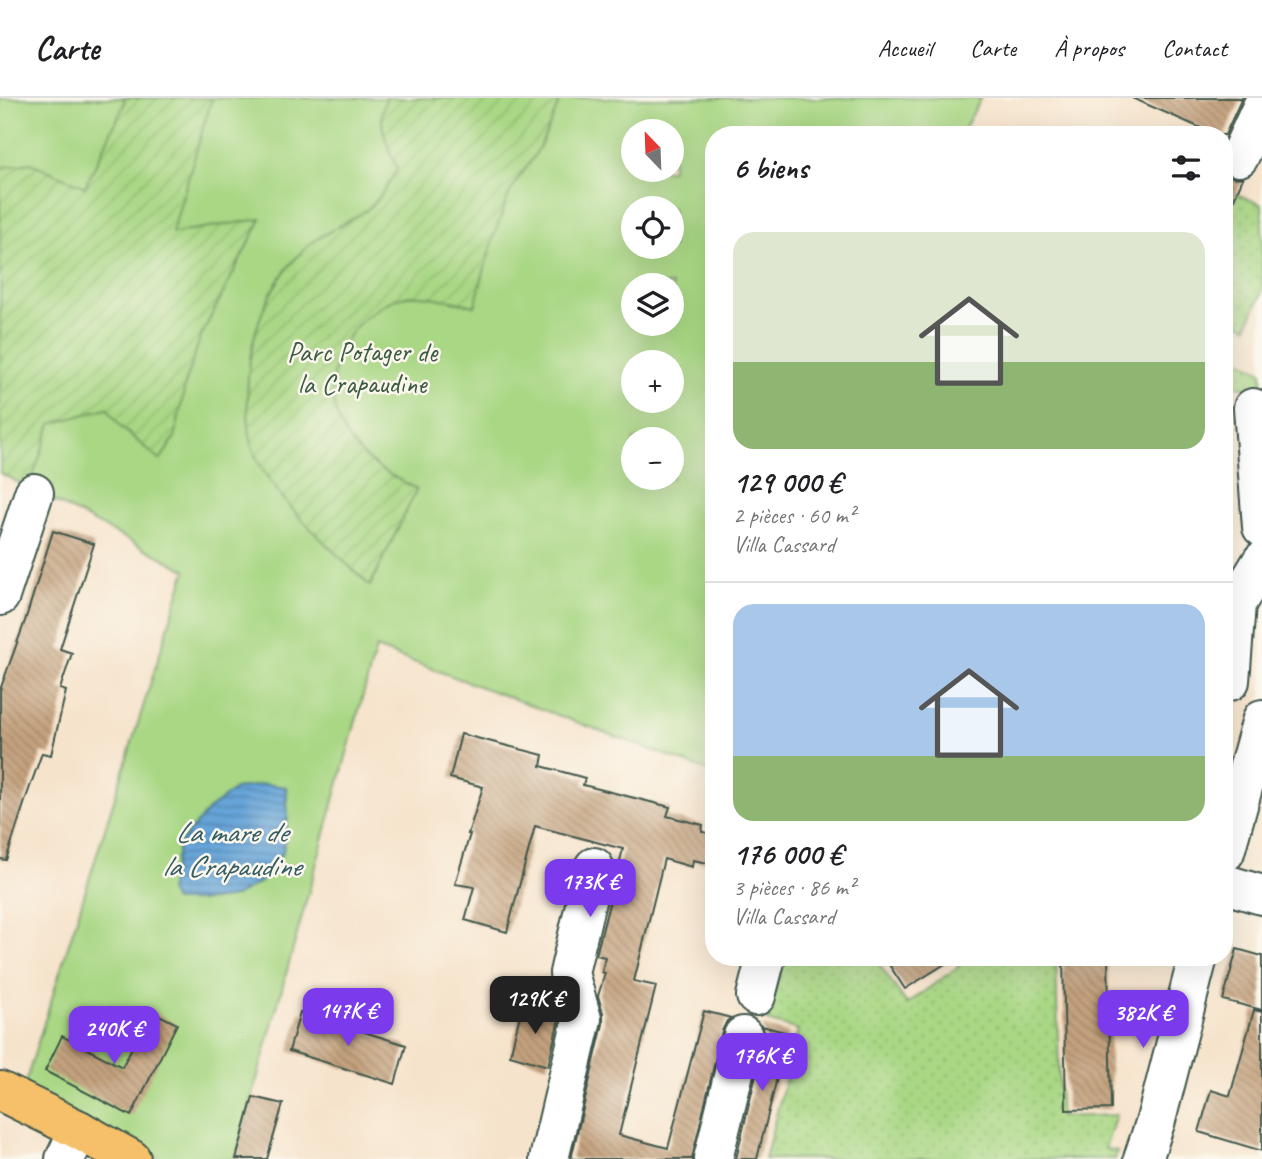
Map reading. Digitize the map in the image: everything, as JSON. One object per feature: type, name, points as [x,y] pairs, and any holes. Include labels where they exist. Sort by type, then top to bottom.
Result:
[{"type":"main road","points":[[0,1091],[72,1144],[131,1159]]},
{"type":"street","points":[[1239,157],[1262,107]]},
{"type":"street","points":[[1253,408],[1262,527]]},
{"type":"street","points":[[0,596],[34,493]]},
{"type":"street","points":[[1233,642],[1236,604],[1262,561]]},
{"type":"street","points":[[1233,823],[1262,719]]},
{"type":"street","points":[[549,1159],[582,1019],[569,973],[594,867]]},
{"type":"street","points":[[1233,886],[1262,895]]},
{"type":"street","points":[[756,996],[764,966]]},
{"type":"street","points":[[1143,1159],[1156,1120],[1196,966]]},
{"type":"street","points":[[713,1159],[743,1036]]},
{"type":"green space","name":"Parc Potager de la Crapaudine","points":[[0,98],[981,98],[966,126],[705,126],[705,770],[376,648],[235,1159],[160,1159],[24,1087],[186,570],[0,473]]},
{"type":"green space","name":"Parc Potager de la Crapaudine","points":[[125,98],[212,98],[172,233],[261,219],[200,338],[185,385],[175,437],[160,460],[122,428],[107,408],[51,424],[29,488],[0,473],[0,168],[31,163],[85,187]]},
{"type":"green space","name":"Parc Potager de la Crapaudine","points":[[387,98],[561,98],[540,146],[508,197],[475,306],[428,297],[397,298],[359,324],[339,353],[332,388],[340,423],[349,439],[371,462],[417,489],[370,586],[293,510],[267,476],[251,442],[247,390],[252,345],[258,323],[277,283],[290,265],[313,242],[370,207],[397,169],[382,125],[383,107]]},
{"type":"green space","points":[[1233,192],[1262,205],[1262,292],[1247,327],[1233,319]]},
{"type":"green space","points":[[1233,356],[1262,372],[1262,398],[1259,391],[1233,385]]},
{"type":"green space","points":[[782,966],[880,966],[907,1004],[959,966],[1056,966],[1060,1117],[1116,1115],[1105,1149],[1117,1151],[1115,1159],[765,1159],[798,1030],[767,1021]]},
{"type":"water","name":"La mare de la Crapaudine","points":[[264,784],[286,787],[288,816],[283,852],[260,882],[234,897],[174,901],[169,891],[179,844],[209,809],[235,789]]},
{"type":"building","points":[[1132,98],[1242,98],[1229,126],[1196,126]]},
{"type":"building","points":[[1233,177],[1243,178],[1233,201]]},
{"type":"building","points":[[53,531],[94,544],[60,649],[72,653],[60,689],[66,691],[51,755],[42,753],[6,860],[0,859],[0,690]]},
{"type":"building","points":[[461,734],[543,755],[541,766],[585,778],[583,785],[670,807],[667,816],[703,825],[705,862],[693,860],[692,867],[664,859],[634,981],[656,986],[619,1135],[668,1148],[704,1011],[731,1018],[722,1031],[692,1159],[571,1159],[603,1024],[598,996],[605,973],[602,972],[605,957],[596,955],[623,849],[535,826],[507,932],[465,920],[474,887],[455,884],[483,787],[450,778]]},
{"type":"building","points":[[1237,949],[1262,956],[1262,1010],[1223,1000]]},
{"type":"building","points":[[890,966],[942,966],[905,989]]},
{"type":"building","points":[[1063,966],[1108,966],[1111,1109],[1066,1110]]},
{"type":"building","points":[[522,1007],[559,1017],[548,1066],[510,1055]]},
{"type":"building","points":[[1254,1010],[1262,1012],[1262,1151],[1199,1132],[1211,1090],[1230,1096]]},
{"type":"building","points":[[151,1011],[177,1024],[131,1116],[45,1071],[62,1036],[122,1067]]},
{"type":"building","points":[[300,1012],[406,1045],[395,1084],[289,1051]]},
{"type":"building","points":[[762,1026],[788,1033],[757,1159],[736,1159],[764,1041]]},
{"type":"building","points":[[253,1097],[283,1104],[267,1159],[236,1159]]}]
